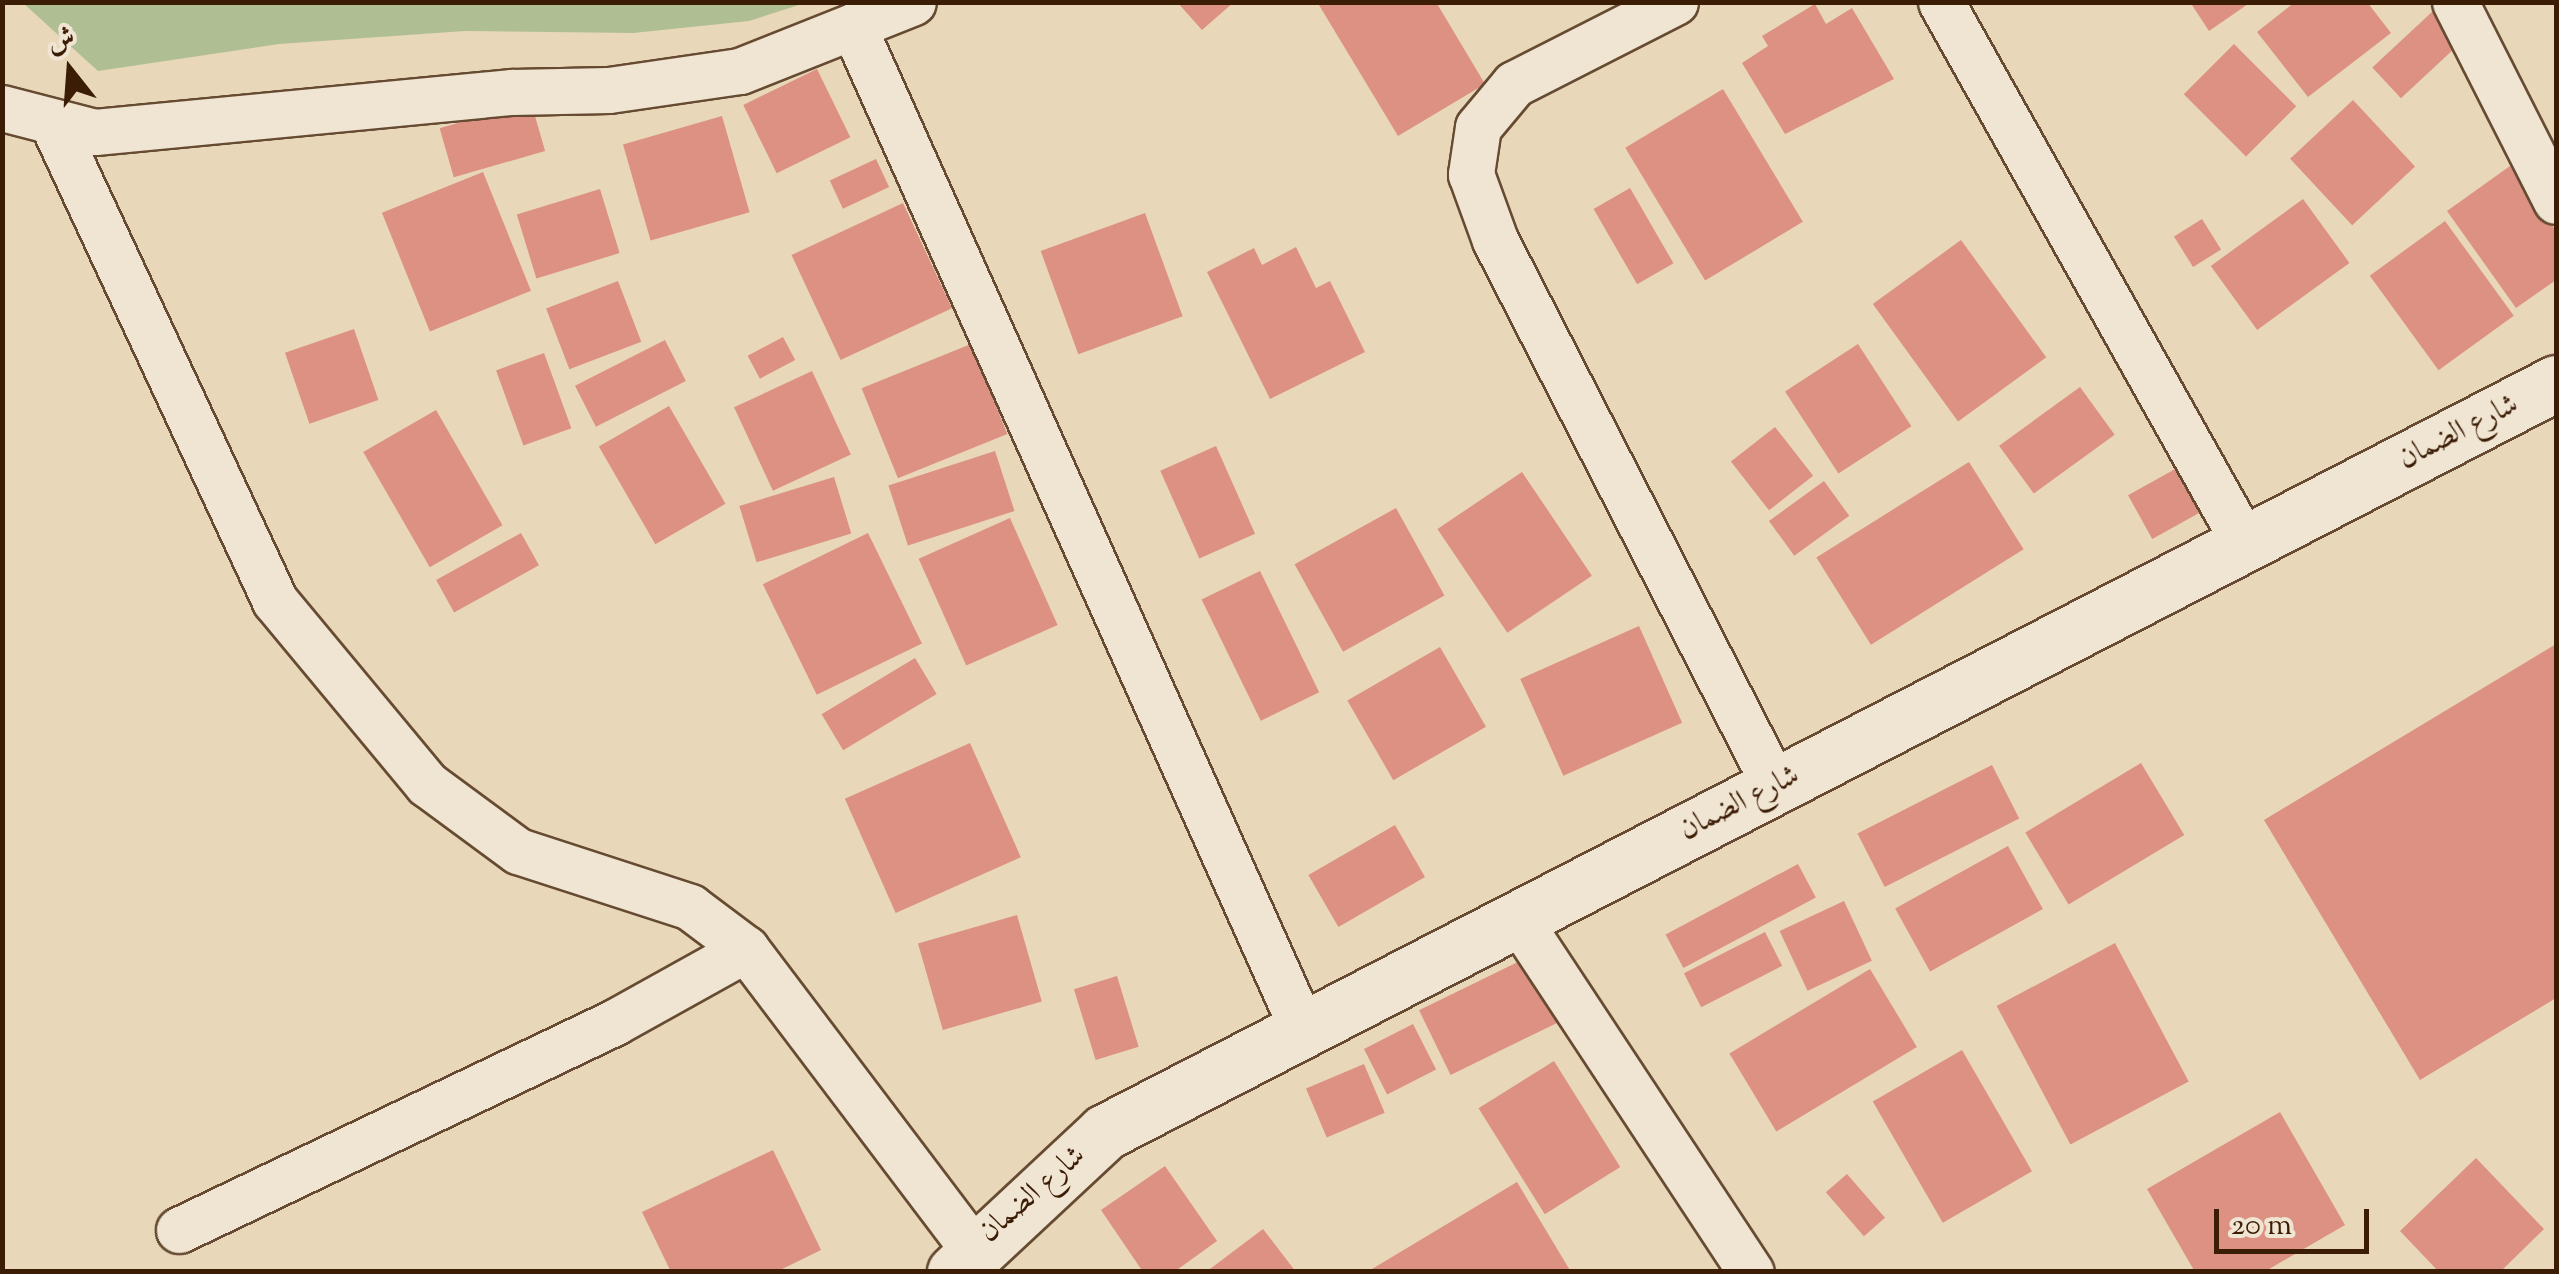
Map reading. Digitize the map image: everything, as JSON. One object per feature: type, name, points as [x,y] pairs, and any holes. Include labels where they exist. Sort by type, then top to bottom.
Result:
[{"type":"street","points":[[2,108],[96,132],[512,92],[610,90],[740,71],[913,2]]},
{"type":"street","points":[[1675,2],[1514,84],[1478,127],[1472,174],[1495,240],[1775,786]]},
{"type":"street","points":[[1941,2],[2245,544]]},
{"type":"street","points":[[2455,2],[2556,202]]},
{"type":"street","points":[[853,26],[1303,1030]]},
{"type":"street","points":[[53,124],[276,602],[427,784],[518,851],[690,907],[746,949],[964,1260]]},
{"type":"street","name":"شارع الضمان","points":[[964,1260],[1105,1132],[2556,383]]},
{"type":"street","points":[[1518,919],[1751,1272]]},
{"type":"street","points":[[179,1230],[615,1022],[746,949]]},
{"type":"green space","points":[[23,3],[805,3],[749,21],[633,33],[465,31],[279,44],[98,71]]},
{"type":"building","points":[[1177,2],[1234,2],[1202,30]]},
{"type":"building","points":[[1436,2],[1485,84],[1398,136],[1319,5]]},
{"type":"building","points":[[2190,2],[2251,2],[2209,31]]},
{"type":"building","points":[[2295,2],[2367,2],[2391,33],[2308,97],[2257,32]]},
{"type":"building","points":[[1815,4],[1826,24],[1852,8],[1894,79],[1785,134],[1742,63],[1768,46],[1762,36]]},
{"type":"building","points":[[2433,11],[2462,42],[2401,98],[2372,68]]},
{"type":"building","points":[[2234,44],[2296,106],[2246,156],[2184,94]]},
{"type":"building","points":[[817,69],[850,137],[777,173],[743,105]]},
{"type":"building","points":[[1723,89],[1803,222],[1705,281],[1625,148]]},
{"type":"building","points":[[2353,100],[2415,167],[2352,225],[2290,159]]},
{"type":"building","points":[[531,102],[545,151],[454,177],[440,128]]},
{"type":"building","points":[[722,116],[750,212],[651,241],[623,144]]},
{"type":"building","points":[[876,159],[889,187],[843,209],[830,181]]},
{"type":"building","points":[[2510,166],[2556,231],[2556,280],[2516,308],[2447,211]]},
{"type":"building","points":[[483,172],[531,291],[430,332],[382,213]]},
{"type":"building","points":[[1630,188],[1674,263],[1637,284],[1594,209]]},
{"type":"building","points":[[600,189],[620,253],[536,279],[517,214]]},
{"type":"building","points":[[2303,199],[2349,263],[2257,330],[2211,266]]},
{"type":"building","points":[[903,203],[952,308],[841,360],[792,255]]},
{"type":"building","points":[[1145,213],[1183,316],[1078,354],[1041,251]]},
{"type":"building","points":[[2202,219],[2221,250],[2193,267],[2174,236]]},
{"type":"building","points":[[2445,221],[2514,316],[2439,370],[2370,276]]},
{"type":"building","points":[[1961,240],[2046,357],[1958,421],[1873,304]]},
{"type":"building","points":[[1296,247],[1316,288],[1330,281],[1365,352],[1270,399],[1207,272],[1254,248],[1262,265]]},
{"type":"building","points":[[618,281],[641,342],[569,369],[546,309]]},
{"type":"building","points":[[354,329],[378,400],[309,424],[285,353]]},
{"type":"building","points":[[783,337],[795,360],[760,379],[748,356]]},
{"type":"building","points":[[665,340],[686,381],[596,427],[575,386]]},
{"type":"building","points":[[971,344],[1007,434],[898,478],[862,388]]},
{"type":"building","points":[[1858,344],[1911,426],[1838,474],[1785,391]]},
{"type":"building","points":[[544,353],[571,428],[523,446],[496,370]]},
{"type":"building","points":[[812,371],[851,454],[773,491],[734,407]]},
{"type":"building","points":[[2080,387],[2115,435],[2034,494],[1999,446]]},
{"type":"building","points":[[669,406],[726,504],[655,544],[599,446]]},
{"type":"building","points":[[436,410],[503,525],[430,567],[363,452]]},
{"type":"building","points":[[1775,427],[1813,476],[1769,510],[1731,461]]},
{"type":"building","points":[[1216,446],[1255,534],[1199,559],[1160,471]]},
{"type":"building","points":[[995,451],[1014,511],[908,546],[888,486]]},
{"type":"building","points":[[1969,462],[2024,549],[1871,645],[1816,557]]},
{"type":"building","points":[[2177,468],[2201,512],[2152,539],[2128,495]]},
{"type":"building","points":[[1522,472],[1592,576],[1507,633],[1437,529]]},
{"type":"building","points":[[834,477],[851,533],[757,562],[739,506]]},
{"type":"building","points":[[1824,481],[1849,516],[1794,556],[1769,521]]},
{"type":"building","points":[[1396,508],[1444,595],[1343,652],[1295,564]]},
{"type":"building","points":[[1010,518],[1058,625],[966,666],[919,559]]},
{"type":"building","points":[[521,533],[539,565],[454,612],[436,580]]},
{"type":"building","points":[[868,533],[922,644],[817,695],[763,584]]},
{"type":"building","points":[[1260,571],[1319,692],[1261,721],[1202,599]]},
{"type":"building","points":[[1639,626],[1682,723],[1563,776],[1520,679]]},
{"type":"building","points":[[2556,644],[2556,998],[2420,1080],[2264,820]]},
{"type":"building","points":[[1440,647],[1486,727],[1393,780],[1347,700]]},
{"type":"building","points":[[915,658],[937,694],[843,750],[822,714]]},
{"type":"building","points":[[970,743],[1021,857],[896,913],[845,799]]},
{"type":"building","points":[[2141,763],[2184,835],[2069,905],[2025,833]]},
{"type":"building","points":[[1992,765],[2019,818],[1885,887],[1857,834]]},
{"type":"building","points":[[1395,825],[1425,877],[1338,927],[1308,875]]},
{"type":"building","points":[[2008,846],[2043,909],[1930,972],[1895,909]]},
{"type":"building","points":[[1798,864],[1816,898],[1683,968],[1666,934]]},
{"type":"building","points":[[1844,901],[1872,961],[1808,991],[1780,931]]},
{"type":"building","points":[[1017,915],[1042,1002],[943,1030],[918,943]]},
{"type":"building","points":[[1765,932],[1782,966],[1701,1007],[1684,973]]},
{"type":"building","points":[[2115,943],[2189,1082],[2070,1145],[1997,1006]]},
{"type":"building","points":[[1526,958],[1558,1023],[1451,1075],[1419,1010]]},
{"type":"building","points":[[1870,969],[1917,1047],[1776,1131],[1729,1053]]},
{"type":"building","points":[[1117,976],[1139,1047],[1096,1060],[1074,989]]},
{"type":"building","points":[[1413,1024],[1436,1069],[1387,1094],[1364,1049]]},
{"type":"building","points":[[1962,1050],[2032,1171],[1943,1223],[1873,1102]]},
{"type":"building","points":[[1554,1061],[1620,1167],[1545,1214],[1479,1108]]},
{"type":"building","points":[[1364,1064],[1385,1113],[1327,1137],[1306,1089]]},
{"type":"building","points":[[2280,1112],[2345,1225],[2264,1272],[2195,1272],[2147,1189]]},
{"type":"building","points":[[773,1150],[821,1250],[776,1272],[671,1272],[642,1212]]},
{"type":"building","points":[[2476,1158],[2544,1229],[2500,1272],[2439,1272],[2400,1231]]},
{"type":"building","points":[[1165,1166],[1217,1241],[1174,1272],[1143,1272],[1101,1210]]},
{"type":"building","points":[[1847,1174],[1885,1218],[1864,1236],[1826,1192]]},
{"type":"building","points":[[1517,1182],[1571,1272],[1367,1272]]},
{"type":"building","points":[[1263,1229],[1296,1272],[1206,1272]]}]
